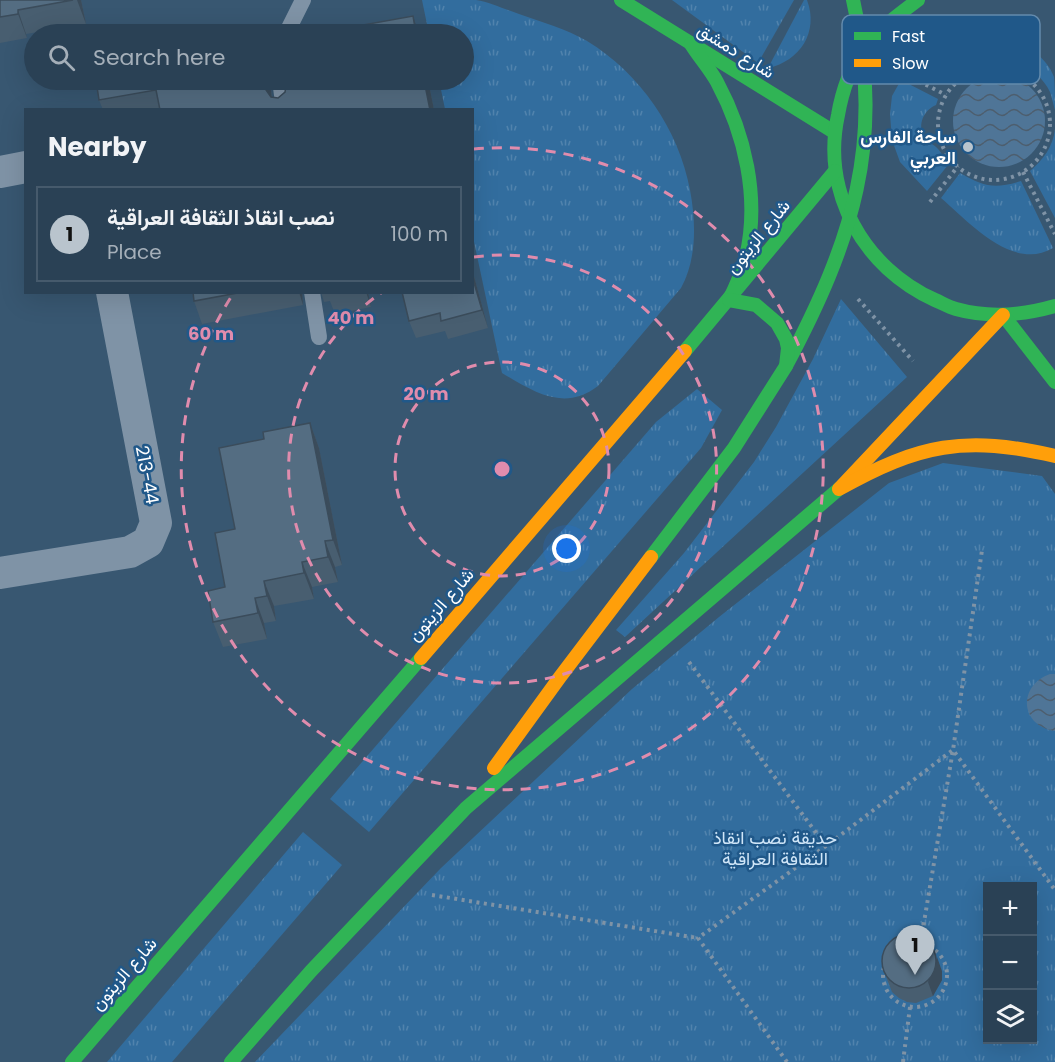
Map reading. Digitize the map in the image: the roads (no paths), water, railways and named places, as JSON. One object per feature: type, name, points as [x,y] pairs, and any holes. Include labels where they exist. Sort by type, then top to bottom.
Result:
[{"type":"main road","name":"شارع دمشق","points":[[621,0],[834,132]]},
{"type":"main road","points":[[853,0],[856,15]]},
{"type":"main road","points":[[896,15],[915,0]]},
{"type":"main road","points":[[691,44],[716,80],[726,100],[735,120],[747,162],[752,206],[747,254],[729,300],[757,306],[769,314],[785,337],[786,366]]},
{"type":"main road","points":[[846,84],[834,132],[835,171],[850,221],[877,260],[913,290],[956,309],[1003,315],[1055,306]]},
{"type":"main road","points":[[466,808],[580,650],[744,435],[786,366],[807,327],[850,221],[862,165],[867,107],[865,84]]},
{"type":"main road","name":"شارع الزيتون","points":[[72,1062],[729,300],[835,171]]},
{"type":"main road","points":[[1003,315],[1055,382]]},
{"type":"main road","points":[[231,1062],[311,971],[466,808],[839,489],[1003,315]]},
{"type":"main road","points":[[839,489],[872,469],[908,455],[946,446],[984,443],[1023,447],[1055,456]]},
{"type":"street","points":[[0,172],[24,167]]},
{"type":"street","name":"213-44","points":[[0,573],[130,552],[148,542],[156,523],[112,294]]},
{"type":"lane","points":[[291,24],[303,0]]},
{"type":"lane","points":[[281,90],[284,108]]},
{"type":"lane","points":[[312,294],[319,337]]},
{"type":"water","points":[[973,84],[1025,84],[1037,96],[1044,112],[1044,130],[1037,146],[1024,159],[1008,166],[990,166],[974,159],[961,146],[954,130],[954,112],[957,103]]},
{"type":"water","points":[[1050,674],[1055,674],[1055,731],[1043,728],[1035,722],[1029,714],[1027,705],[1032,687]]},
{"type":"place","name":"ساحة الفارس العربي","points":[[968,147]]},
{"type":"place","name":"نصب انقاذ الثقافة العراقية","points":[[915,975]]},
{"type":"park label","name":"حديقة نصب انقاذ الثقافة العراقية","points":[[775,848]]}]
